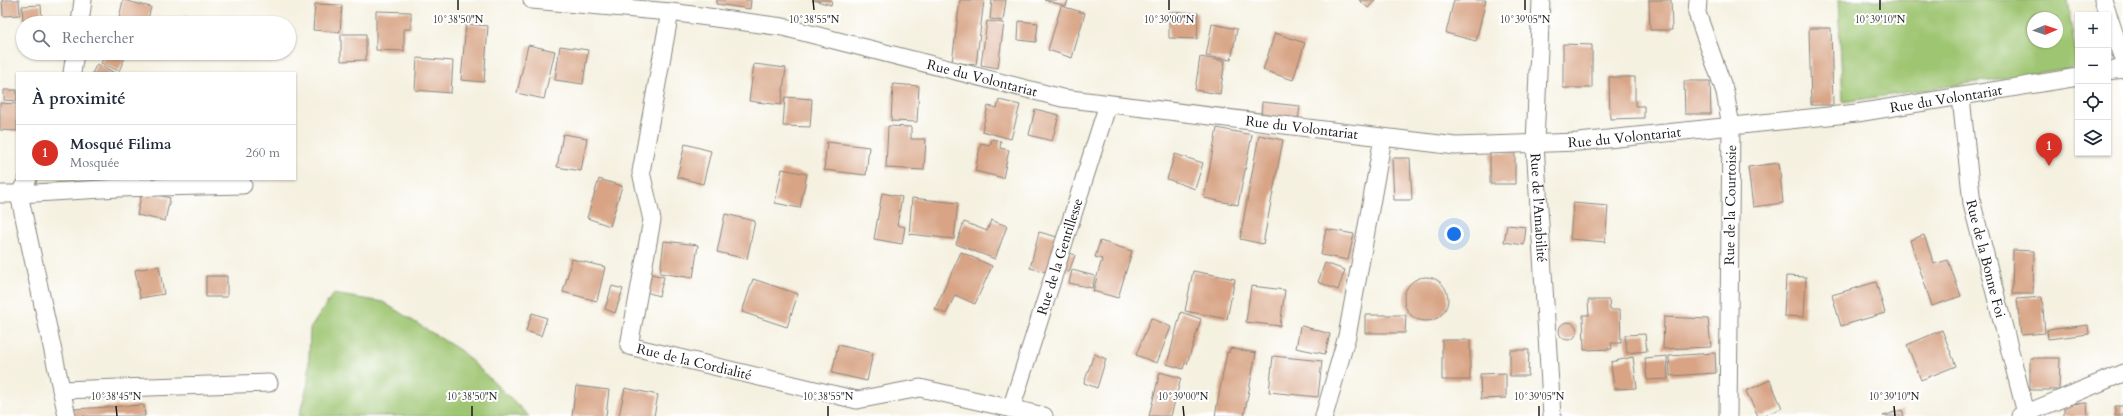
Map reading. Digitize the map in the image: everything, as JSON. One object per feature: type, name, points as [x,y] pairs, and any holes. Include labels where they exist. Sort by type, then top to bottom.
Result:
[{"type":"street","points":[[81,16],[83,0]]},
{"type":"street","name":"Rue du Volontariat","points":[[532,0],[670,12],[783,27],[1062,98],[1456,146],[1579,142],[1857,113],[2075,78]]},
{"type":"street","name":"Rue de l'Amabilité","points":[[1541,0],[1535,144],[1552,416]]},
{"type":"street","name":"Rue de la Courtoisie","points":[[1698,0],[1697,13],[1725,92],[1731,126],[1728,416]]},
{"type":"street","points":[[2103,0],[2123,59]]},
{"type":"street","name":"Rue de la Cordialité","points":[[670,12],[641,172],[652,220],[629,346],[857,400],[920,388],[1044,416]]},
{"type":"street","points":[[72,72],[74,60]]},
{"type":"street","points":[[2111,71],[2123,69]]},
{"type":"street","name":"Rue de la Bonne Foi","points":[[1961,97],[1972,204],[2025,415]]},
{"type":"street","name":"Rue de la Gentillesse","points":[[1011,408],[1108,104]]},
{"type":"street","points":[[1324,416],[1347,336],[1383,138]]},
{"type":"street","points":[[27,180],[19,194],[67,416]]},
{"type":"street","points":[[0,194],[119,188],[243,185]]},
{"type":"street","points":[[2025,415],[2123,373]]},
{"type":"street","points":[[61,390],[269,382]]},
{"type":"green space","points":[[1838,0],[2067,0],[2075,49],[2075,67],[1843,102]]},
{"type":"green space","points":[[333,294],[383,302],[461,351],[529,416],[299,416],[308,383],[310,329]]},
{"type":"building","points":[[2,0],[19,0],[20,15],[3,16]]},
{"type":"building","points":[[123,0],[151,7],[149,16],[120,16]]},
{"type":"building","points":[[717,0],[751,0],[750,9],[716,4]]},
{"type":"building","points":[[813,0],[832,0],[831,5]]},
{"type":"building","points":[[960,0],[984,0],[976,65],[952,62]]},
{"type":"building","points":[[992,0],[1006,0],[1003,21],[990,19]]},
{"type":"building","points":[[1044,0],[1068,0],[1066,6]]},
{"type":"building","points":[[1359,0],[1375,0],[1368,8]]},
{"type":"building","points":[[1454,0],[1486,0],[1476,41],[1446,33]]},
{"type":"building","points":[[1649,0],[1671,0],[1672,30],[1650,30]]},
{"type":"building","points":[[315,4],[342,5],[340,32],[313,30]]},
{"type":"building","points":[[41,5],[42,16],[23,16],[22,6]]},
{"type":"building","points":[[1061,6],[1085,13],[1072,58],[1048,50]]},
{"type":"building","points":[[376,11],[411,12],[411,29],[404,29],[404,51],[376,50]]},
{"type":"building","points":[[1169,12],[1198,13],[1197,39],[1169,38]]},
{"type":"building","points":[[987,21],[1004,23],[998,68],[981,65]]},
{"type":"building","points":[[1019,21],[1038,23],[1036,42],[1018,40]]},
{"type":"building","points":[[466,24],[488,26],[484,82],[461,80]]},
{"type":"building","points":[[1212,24],[1237,29],[1231,60],[1206,56]]},
{"type":"building","points":[[1809,28],[1831,28],[1833,105],[1811,105]]},
{"type":"building","points":[[1275,33],[1305,43],[1293,80],[1263,70]]},
{"type":"building","points":[[341,34],[366,34],[366,60],[341,61]]},
{"type":"building","points":[[1563,44],[1592,45],[1592,88],[1563,88]]},
{"type":"building","points":[[528,45],[555,51],[544,99],[517,93]]},
{"type":"building","points":[[560,46],[588,50],[583,84],[555,80]]},
{"type":"building","points":[[1200,57],[1225,61],[1220,94],[1195,90]]},
{"type":"building","points":[[417,58],[453,61],[451,93],[415,90]]},
{"type":"building","points":[[102,60],[124,60],[119,71],[101,63]]},
{"type":"building","points":[[97,64],[113,72],[93,72]]},
{"type":"building","points":[[754,64],[786,68],[781,105],[749,101]]},
{"type":"building","points":[[1609,77],[1635,77],[1635,106],[1644,106],[1644,118],[1610,119]]},
{"type":"building","points":[[1684,81],[1710,81],[1711,114],[1685,114]]},
{"type":"building","points":[[893,84],[919,86],[917,122],[891,121]]},
{"type":"building","points":[[4,90],[16,90],[16,101],[4,100]]},
{"type":"building","points":[[785,97],[812,99],[810,127],[783,126]]},
{"type":"building","points":[[999,100],[1020,105],[1011,139],[982,131],[988,106],[997,108]]},
{"type":"building","points":[[1262,102],[1300,106],[1298,120],[1261,116]]},
{"type":"building","points":[[0,103],[16,104],[16,131],[0,130]]},
{"type":"building","points":[[1035,109],[1059,115],[1052,141],[1029,135]]},
{"type":"building","points":[[888,126],[911,127],[911,139],[926,139],[924,170],[886,168]]},
{"type":"building","points":[[1217,128],[1252,135],[1238,205],[1204,198]]},
{"type":"building","points":[[563,134],[587,138],[581,171],[557,167]]},
{"type":"building","points":[[1259,135],[1283,140],[1263,244],[1240,239]]},
{"type":"building","points":[[992,139],[1001,141],[1000,148],[1009,150],[1003,178],[975,171],[981,143],[990,145]]},
{"type":"building","points":[[827,142],[869,147],[866,175],[824,170]]},
{"type":"building","points":[[685,144],[711,151],[703,184],[677,177]]},
{"type":"building","points":[[1490,153],[1515,153],[1515,184],[1490,184]]},
{"type":"building","points":[[1175,154],[1203,163],[1195,189],[1167,179]]},
{"type":"building","points":[[1392,158],[1410,158],[1412,200],[1394,200]]},
{"type":"building","points":[[1779,163],[1783,203],[1753,207],[1748,167]]},
{"type":"building","points":[[782,169],[807,174],[800,208],[775,203]]},
{"type":"building","points":[[599,179],[622,186],[610,226],[587,218]]},
{"type":"building","points":[[142,191],[170,198],[165,221],[137,215]]},
{"type":"building","points":[[882,193],[902,197],[897,225],[905,227],[902,244],[874,239]]},
{"type":"building","points":[[912,198],[958,203],[954,239],[909,234]]},
{"type":"building","points":[[1573,203],[1608,206],[1605,242],[1570,239]]},
{"type":"building","points":[[725,214],[755,221],[747,259],[717,252]]},
{"type":"building","points":[[991,220],[1007,226],[995,259],[956,244],[964,222],[987,231]]},
{"type":"building","points":[[1507,225],[1526,227],[1524,245],[1504,242]]},
{"type":"building","points":[[1326,229],[1354,234],[1348,260],[1321,255]]},
{"type":"building","points":[[1039,232],[1061,238],[1051,273],[1030,268]]},
{"type":"building","points":[[1924,235],[1934,264],[1948,260],[1961,296],[1932,306],[1910,240]]},
{"type":"building","points":[[664,241],[698,245],[693,278],[660,273]]},
{"type":"building","points":[[1100,241],[1132,251],[1118,298],[1093,291],[1102,259],[1095,257]]},
{"type":"building","points":[[2013,250],[2034,251],[2033,294],[2012,294]]},
{"type":"building","points":[[1065,251],[1075,255],[1069,272],[1059,268]]},
{"type":"building","points":[[961,252],[992,266],[975,304],[955,295],[946,314],[935,309]]},
{"type":"building","points":[[572,259],[605,267],[597,301],[563,292]]},
{"type":"building","points":[[1325,263],[1345,270],[1338,290],[1318,282]]},
{"type":"building","points":[[159,266],[164,294],[140,298],[135,270]]},
{"type":"building","points":[[1072,270],[1095,276],[1092,288],[1069,283]]},
{"type":"building","points":[[1193,271],[1235,279],[1227,319],[1185,311]]},
{"type":"building","points":[[648,273],[664,277],[659,296],[643,291]]},
{"type":"building","points":[[206,276],[227,276],[227,297],[206,297]]},
{"type":"building","points":[[1786,276],[1806,277],[1804,317],[1784,316]]},
{"type":"building","points":[[1422,277],[1430,277],[1435,278],[1442,283],[1447,290],[1447,308],[1442,315],[1435,320],[1422,321],[1414,318],[1407,311],[1404,303],[1404,295],[1407,287],[1414,280]]},
{"type":"building","points":[[753,279],[798,294],[787,327],[742,312]]},
{"type":"building","points":[[1876,282],[1885,313],[1841,326],[1832,295]]},
{"type":"building","points":[[612,286],[623,289],[615,313],[605,309]]},
{"type":"building","points":[[1251,286],[1285,290],[1280,326],[1246,322]]},
{"type":"building","points":[[2042,297],[2045,333],[2021,335],[2017,299]]},
{"type":"building","points":[[1588,300],[1609,300],[1610,310],[1620,310],[1621,343],[1611,343],[1612,349],[1584,350],[1583,315],[1589,315]]},
{"type":"building","points":[[1181,312],[1201,319],[1187,364],[1185,363],[1183,369],[1167,364]]},
{"type":"building","points":[[532,313],[547,318],[541,336],[526,331]]},
{"type":"building","points":[[1365,315],[1406,315],[1405,333],[1365,333]]},
{"type":"building","points":[[1664,317],[1708,319],[1711,347],[1663,349]]},
{"type":"building","points":[[1151,318],[1171,327],[1157,363],[1136,355]]},
{"type":"building","points":[[1568,322],[1574,325],[1577,331],[1574,337],[1568,340],[1562,337],[1559,331],[1562,325]]},
{"type":"building","points":[[2088,325],[2089,334],[2048,339],[2047,330]]},
{"type":"building","points":[[1302,326],[1330,334],[1325,354],[1296,348],[1300,327]]},
{"type":"building","points":[[1942,330],[1956,366],[1921,380],[1907,345]]},
{"type":"building","points":[[1645,334],[1647,351],[1627,353],[1625,335]]},
{"type":"building","points":[[1442,340],[1470,340],[1470,380],[1442,380]]},
{"type":"building","points":[[838,345],[873,353],[867,381],[832,373]]},
{"type":"building","points":[[1230,348],[1256,353],[1244,416],[1215,416],[1227,352],[1229,353]]},
{"type":"building","points":[[1510,350],[1529,350],[1528,376],[1510,376]]},
{"type":"building","points":[[1715,353],[1716,373],[1670,376],[1669,356]]},
{"type":"building","points":[[1094,354],[1106,359],[1097,388],[1084,383]]},
{"type":"building","points":[[1273,356],[1322,361],[1318,397],[1269,392]]},
{"type":"building","points":[[1667,356],[1668,379],[1647,380],[1645,358]]},
{"type":"building","points":[[1633,357],[1637,388],[1614,389],[1611,362]]},
{"type":"building","points":[[2030,358],[2060,358],[2059,390],[2030,390]]},
{"type":"building","points":[[1160,372],[1181,378],[1171,416],[1149,416]]},
{"type":"building","points":[[1506,373],[1506,398],[1481,399],[1480,374]]},
{"type":"building","points":[[1770,380],[1782,408],[1764,416],[1758,416],[1746,391]]},
{"type":"building","points":[[576,386],[609,390],[606,416],[572,416]]},
{"type":"building","points":[[625,388],[658,395],[654,416],[619,416]]},
{"type":"building","points":[[2087,403],[2088,416],[2064,416],[2064,404]]},
{"type":"building","points":[[144,405],[145,416],[73,416],[73,409]]},
{"type":"building","points":[[2115,406],[2123,406],[2123,416],[2115,416]]},
{"type":"building","points":[[1902,410],[1904,416],[1883,416]]},
{"type":"place","name":"Mosqué Filima","points":[[2049,166]]}]
